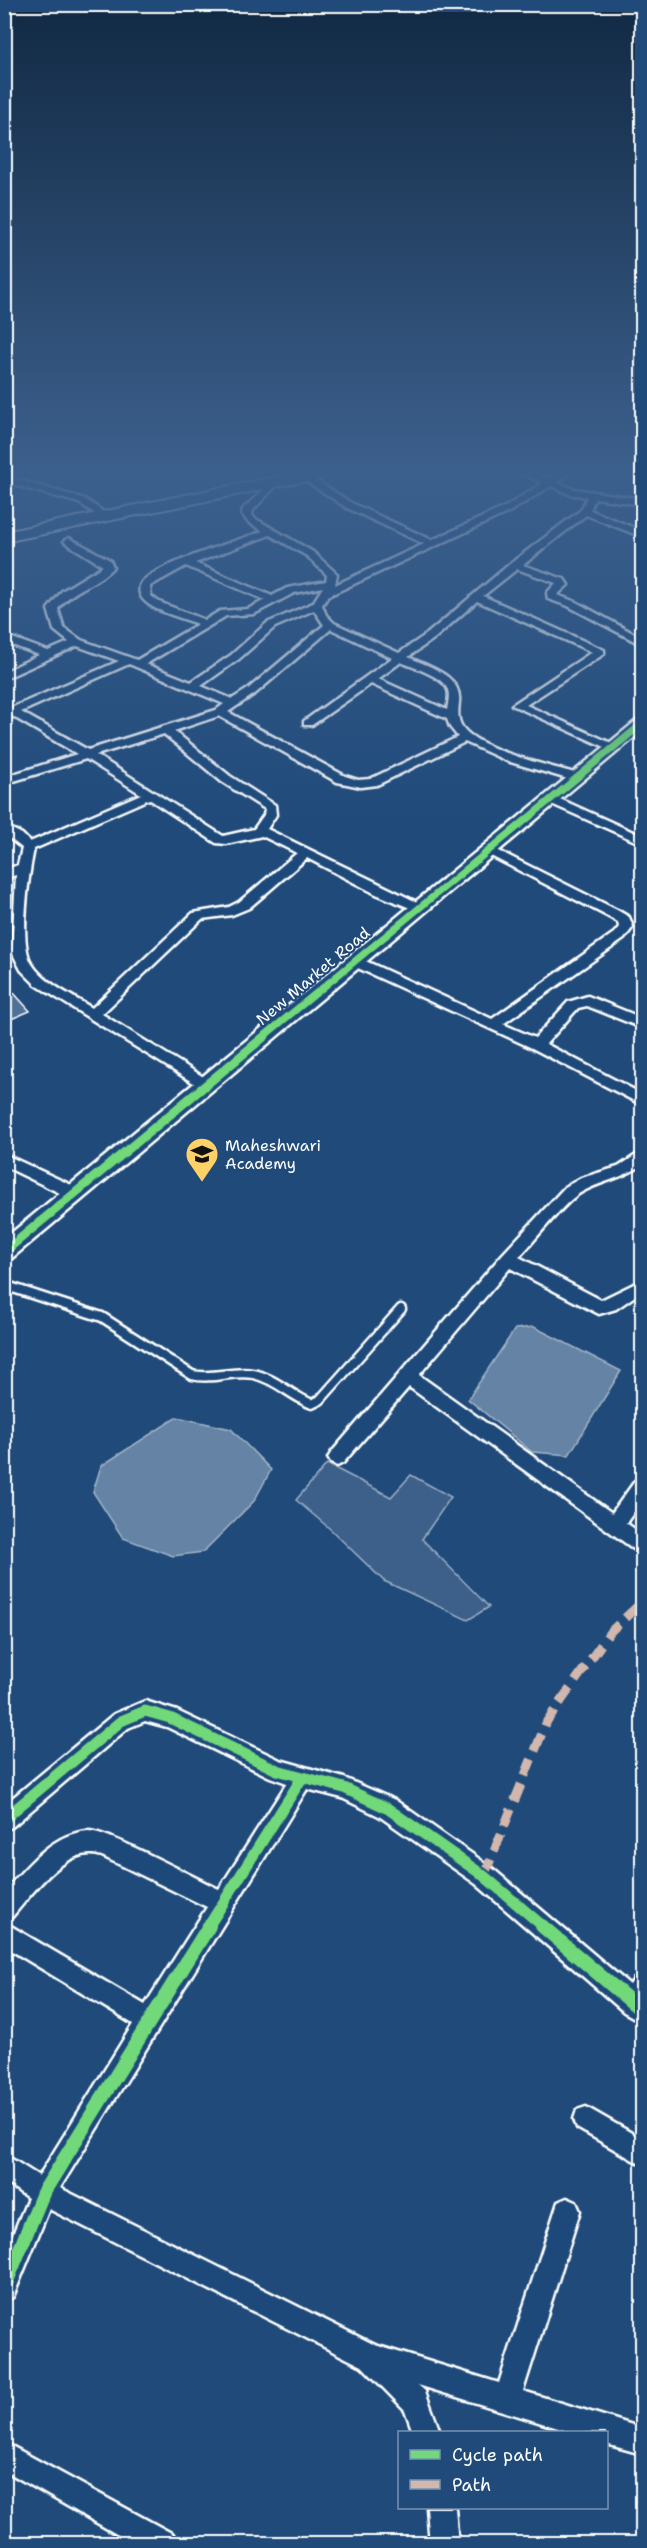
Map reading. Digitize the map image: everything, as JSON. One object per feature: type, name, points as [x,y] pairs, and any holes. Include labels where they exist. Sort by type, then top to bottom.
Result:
[{"type":"street","points":[[69,590],[59,598],[53,609],[58,630],[77,642],[133,662],[234,704]]},
{"type":"street","points":[[144,590],[146,597],[155,604],[205,623]]},
{"type":"street","points":[[250,590],[273,600]]},
{"type":"street","points":[[241,614],[259,609],[292,590]]},
{"type":"street","points":[[192,687],[235,657],[271,625],[317,605],[327,590]]},
{"type":"street","points":[[324,594],[333,590]]},
{"type":"street","points":[[308,723],[431,636],[485,590]]},
{"type":"street","points":[[556,590],[552,593],[552,597],[578,607],[642,642]]},
{"type":"street","points":[[476,597],[600,652],[518,705],[614,748]]},
{"type":"street","points":[[317,605],[321,616],[330,626],[443,678],[453,685],[455,692],[453,717],[456,728],[464,738],[522,761],[578,778]]},
{"type":"street","points":[[9,714],[133,662],[224,613],[241,614],[271,625]]},
{"type":"street","points":[[4,781],[220,712],[234,704],[330,626]]},
{"type":"street","points":[[4,638],[48,655]]},
{"type":"street","points":[[4,676],[77,642]]},
{"type":"street","points":[[369,679],[453,717]]},
{"type":"street","points":[[220,712],[352,783],[366,784],[384,778],[464,738]]},
{"type":"street","points":[[9,714],[88,755],[220,840],[231,840],[249,832],[259,831],[306,852],[381,891],[420,907]]},
{"type":"street","name":"New Market Road","points":[[4,1252],[642,724]]},
{"type":"street","points":[[166,730],[226,779],[271,808],[270,815],[259,831]]},
{"type":"street","points":[[28,847],[149,795]]},
{"type":"street","points":[[551,799],[642,840]]},
{"type":"street","points":[[4,829],[18,837],[28,847]]},
{"type":"street","points":[[28,847],[21,880],[19,952],[26,967],[41,982],[205,1085]]},
{"type":"street","points":[[489,850],[612,913],[624,920],[626,927],[619,936],[492,1025]]},
{"type":"street","points":[[93,1015],[198,916],[232,912],[244,905],[306,852]]},
{"type":"street","points":[[4,875],[24,867]]},
{"type":"street","points":[[354,961],[537,1045],[642,1100]]},
{"type":"street","points":[[537,1045],[573,1005],[588,1001],[642,1023]]},
{"type":"street","points":[[337,1458],[508,1259],[571,1191],[587,1182],[623,1171],[642,1157]]},
{"type":"street","points":[[4,1159],[74,1192]]},
{"type":"street","points":[[508,1259],[599,1307],[608,1307],[616,1303],[627,1291],[636,1289],[642,1292]]},
{"type":"street","points":[[408,1377],[552,1482],[642,1544]]},
{"type":"street","points":[[614,1524],[642,1487]]},
{"type":"street","points":[[4,1819],[121,1721],[145,1711],[170,1718],[277,1770],[344,1788],[387,1808],[484,1876],[639,2001]]},
{"type":"street","points":[[4,2288],[43,2193],[302,1778]]},
{"type":"street","points":[[4,1909],[51,1860],[71,1845],[90,1841],[106,1846],[223,1903]]},
{"type":"street","points":[[4,1933],[149,2020]]},
{"type":"street","points":[[586,2119],[642,2153]]},
{"type":"street","points":[[4,2166],[43,2193],[371,2357],[642,2441]]},
{"type":"street","points":[[507,2400],[567,2211]]},
{"type":"street","points":[[371,2357],[416,2401],[425,2431]]},
{"type":"street","points":[[4,2455],[163,2544]]},
{"type":"street","points":[[441,2509],[444,2544]]},
{"type":"lane","points":[[4,1285],[102,1317],[192,1375],[205,1379],[249,1373],[261,1377],[303,1402],[312,1404],[320,1400],[401,1308]]},
{"type":"shaded area","points":[[534,1327],[621,1371],[569,1455],[532,1452],[468,1399],[515,1329]]},
{"type":"shaded area","points":[[177,1417],[231,1429],[271,1470],[254,1501],[203,1552],[173,1556],[123,1538],[93,1492],[101,1466]]},
{"type":"shaded area","points":[[327,1464],[391,1497],[411,1475],[451,1497],[422,1539],[489,1607],[468,1620],[384,1581],[296,1500]]},
{"type":"building","points":[[4,982],[30,1011],[4,1022]]},
{"type":"marked path","points":[[484,1876],[547,1721],[610,1632],[642,1602]]},
{"type":"cycle path","points":[[4,1252],[642,724]]},
{"type":"cycle path","points":[[4,1819],[121,1721],[145,1711],[170,1718],[277,1770],[344,1788],[387,1808],[484,1876],[642,2011]]},
{"type":"cycle path","points":[[4,2288],[43,2193],[302,1778]]},
{"type":"place","name":"Maheshwari Academy","points":[[202,1183]]}]
